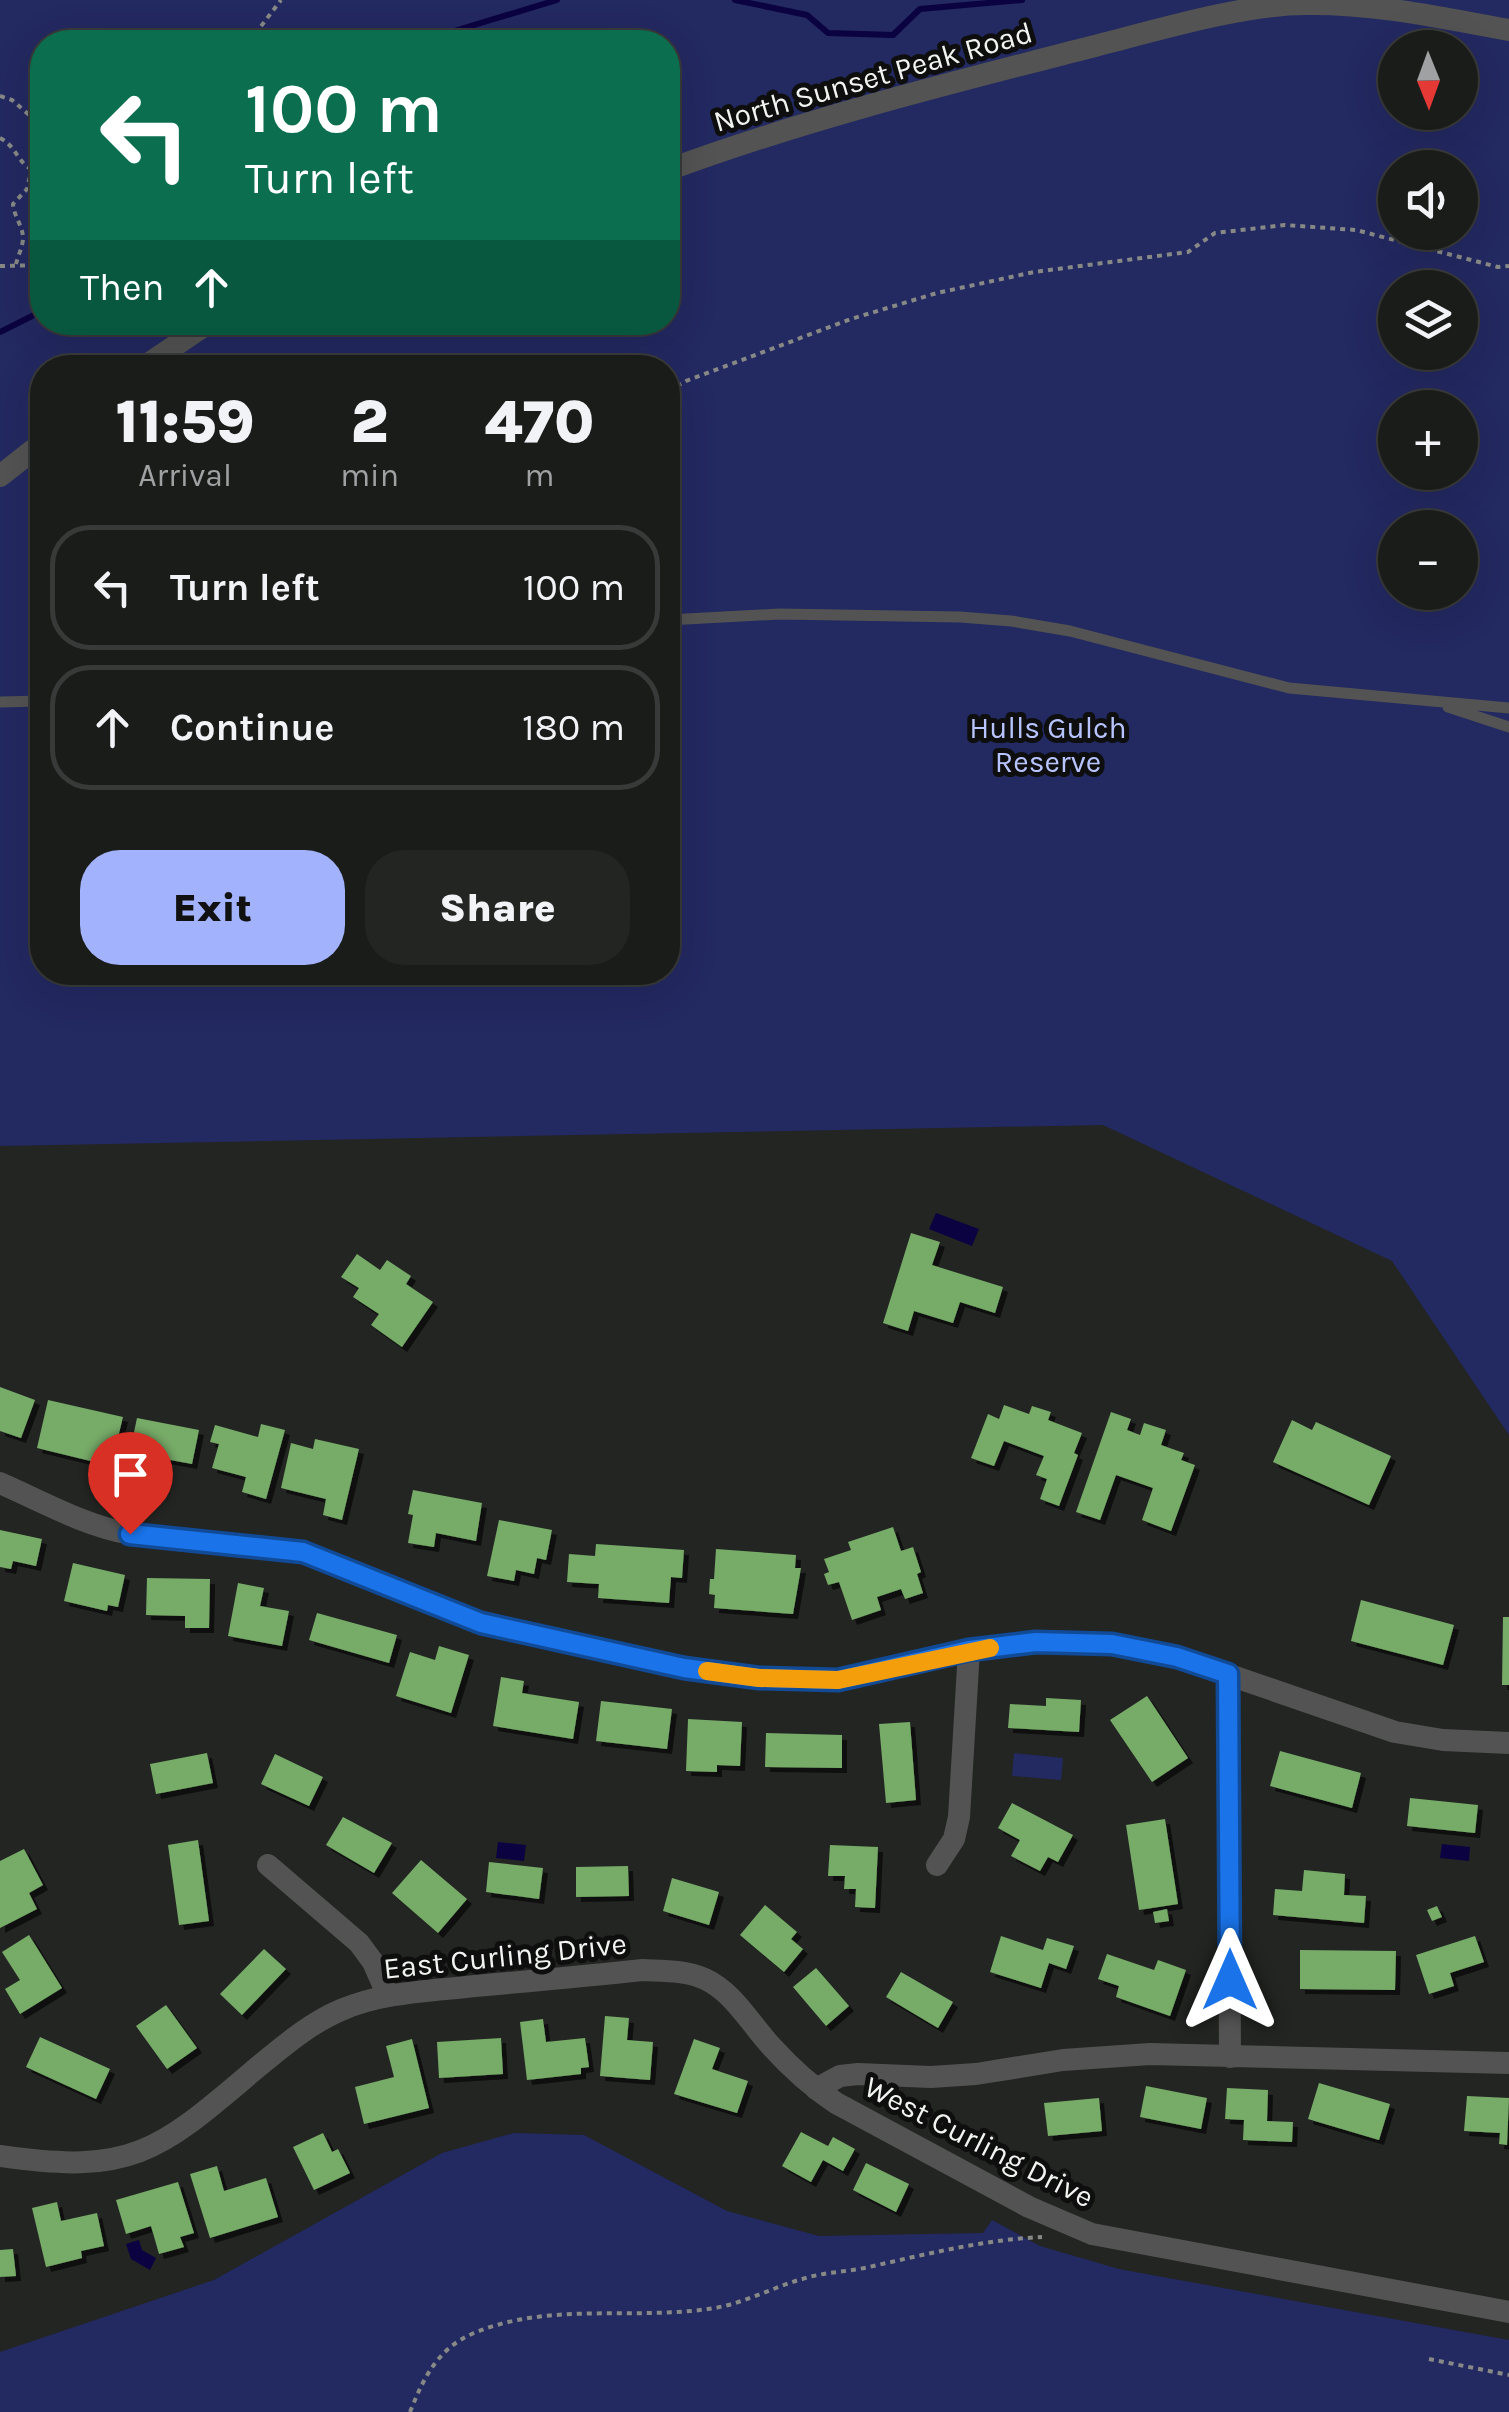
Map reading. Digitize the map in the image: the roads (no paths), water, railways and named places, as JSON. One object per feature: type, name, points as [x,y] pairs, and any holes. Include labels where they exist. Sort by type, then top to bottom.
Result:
[{"type":"street","name":"North Sunset Peak Road","points":[[680,166],[858,106],[1167,28],[1256,10],[1302,4],[1344,5],[1509,30]]},
{"type":"street","points":[[161,355],[191,335]]},
{"type":"street","points":[[0,476],[30,452]]},
{"type":"street","points":[[0,1484],[92,1525],[192,1543],[303,1552],[481,1623],[684,1668],[759,1678],[838,1680],[969,1650],[1036,1642],[1112,1644],[1177,1657],[1395,1732],[1443,1740],[1509,1743]]},
{"type":"street","points":[[937,1864],[954,1840],[960,1817],[969,1650]]},
{"type":"street","points":[[1228,1674],[1230,2056]]},
{"type":"street","points":[[268,1866],[358,1943],[374,1962],[388,1996]]},
{"type":"street","name":"East Curling Drive","points":[[0,2156],[72,2165],[104,2163],[141,2152],[191,2124],[286,2043],[340,2010],[388,1996],[642,1970],[679,1971],[704,1979]]},
{"type":"street","name":"West Curling Drive","points":[[704,1979],[727,1994],[772,2047],[816,2089],[999,2191],[1092,2234],[1509,2312]]},
{"type":"street","points":[[816,2089],[840,2076],[858,2074],[931,2078],[1063,2060],[1150,2054],[1509,2063]]},
{"type":"lane","points":[[680,619],[780,614],[960,616],[1011,621],[1070,631],[1289,688],[1509,708]]},
{"type":"lane","points":[[1430,700],[1509,727]]},
{"type":"lane","points":[[0,702],[30,701]]},
{"type":"waterway","points":[[458,30],[557,0]]},
{"type":"waterway","points":[[735,0],[807,15],[828,33],[893,35],[920,9],[1022,0]]},
{"type":"waterway","points":[[0,332],[30,317]]},
{"type":"park label","name":"Hulls Gulch Reserve","points":[[1048,745]]}]
